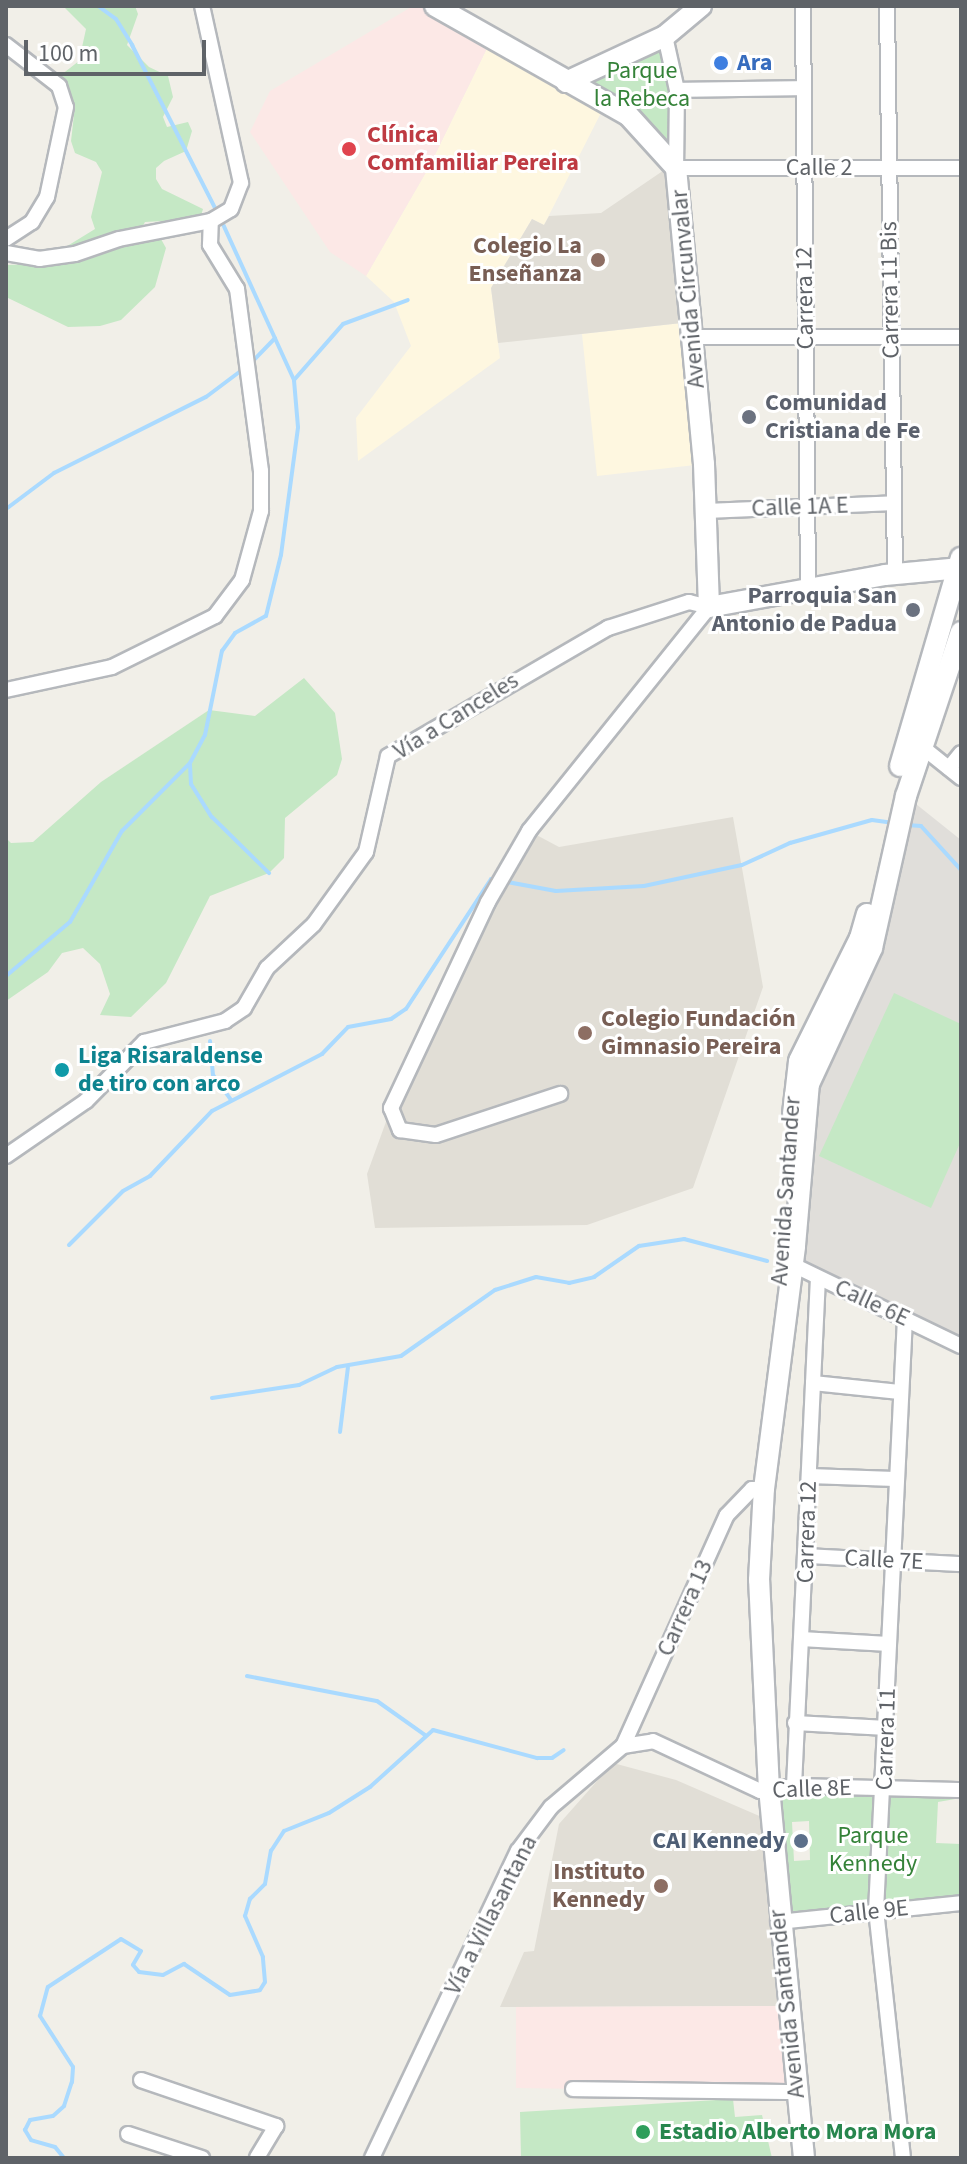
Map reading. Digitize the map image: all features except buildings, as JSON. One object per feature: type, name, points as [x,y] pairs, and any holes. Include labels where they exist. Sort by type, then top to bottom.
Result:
[{"type":"street","points":[[6,253],[39,259],[75,254],[119,239],[211,221],[231,209],[241,183],[202,6]]},
{"type":"street","points":[[566,82],[665,36],[701,6]]},
{"type":"street","name":"Carrera 12","points":[[803,6],[808,589]]},
{"type":"street","name":"Carrera 11 Bis","points":[[887,6],[895,574]]},
{"type":"street","name":"Avenida Circunvalar","points":[[446,8],[566,82],[628,115],[675,166],[707,511],[709,607]]},
{"type":"street","points":[[665,36],[677,90],[675,166]]},
{"type":"street","points":[[6,45],[59,86],[65,95],[65,126],[47,197],[32,222],[6,239]]},
{"type":"street","points":[[677,90],[804,88]]},
{"type":"street","name":"Calle 2","points":[[675,166],[961,168]]},
{"type":"street","points":[[6,690],[112,667],[215,616],[242,580],[261,511],[261,471],[237,289],[210,245],[211,221]]},
{"type":"street","points":[[693,337],[961,337]]},
{"type":"street","name":"Calle 1A E","points":[[707,511],[894,503]]},
{"type":"street","points":[[560,1094],[436,1135],[400,1130],[391,1108],[488,902],[529,831],[709,607],[960,565]]},
{"type":"street","name":"Avenida Santander","points":[[788,1263],[799,1061],[864,930],[892,795],[960,565]]},
{"type":"street","name":"Vía a Canceles","points":[[6,1156],[86,1101],[144,1042],[225,1021],[244,1008],[267,968],[314,924],[366,852],[388,756],[608,628],[689,602],[709,607]]},
{"type":"street","name":"Avenida Santander","points":[[804,2158],[773,1849],[764,1791],[749,1580],[758,1489],[809,1084],[878,929],[921,746],[961,632]]},
{"type":"street","points":[[921,746],[961,778]]},
{"type":"street","points":[[949,768],[961,753]]},
{"type":"street","name":"Calle 6E","points":[[788,1263],[961,1346]]},
{"type":"street","name":"Carrera 12","points":[[794,1786],[818,1278]]},
{"type":"street","name":"Carrera 11","points":[[903,2158],[876,1911],[905,1318]]},
{"type":"street","points":[[813,1383],[900,1392]]},
{"type":"street","points":[[809,1476],[895,1479]]},
{"type":"street","name":"Carrera 13","points":[[623,1746],[727,1515],[758,1489]]},
{"type":"street","name":"Calle 7E","points":[[807,1556],[961,1564]]},
{"type":"street","points":[[801,1639],[889,1644]]},
{"type":"street","points":[[795,1723],[887,1728]]},
{"type":"street","points":[[623,1746],[653,1741],[764,1791]]},
{"type":"street","name":"Vía a Villasantana","points":[[372,2158],[518,1851],[551,1807],[623,1746]]},
{"type":"street","name":"Calle 8E","points":[[764,1791],[794,1786],[961,1790]]},
{"type":"street","name":"Calle 9E","points":[[778,1922],[961,1903]]},
{"type":"street","points":[[141,2080],[276,2126],[257,2158]]},
{"type":"street","points":[[573,2089],[797,2092]]},
{"type":"street","points":[[128,2134],[202,2158]]},
{"type":"shaded area","name":"Clínica Comfamiliar Pereira","points":[[413,6],[435,6],[492,38],[429,167],[366,276],[330,252],[250,132],[270,91]]},
{"type":"shaded area","points":[[492,38],[606,103],[544,225],[532,219],[491,288],[500,358],[358,461],[356,418],[411,346],[394,302],[366,276],[429,167]]},
{"type":"shaded area","name":"Colegio La Enseñanza","points":[[673,164],[691,322],[498,343],[491,288],[532,219],[544,225],[549,216],[601,213]]},
{"type":"shaded area","points":[[691,322],[704,464],[597,476],[582,334]]},
{"type":"shaded area","points":[[906,796],[961,840],[961,1346],[793,1266],[809,1084],[872,948]]},
{"type":"shaded area","name":"Colegio Fundación Gimnasio Pereira","points":[[733,817],[763,987],[693,1188],[587,1225],[375,1228],[367,1174],[391,1108],[529,831],[559,847]]},
{"type":"shaded area","name":"Instituto Kennedy","points":[[613,1763],[676,1780],[764,1818],[786,2006],[500,2007],[524,1952],[534,1951],[559,1824]]},
{"type":"shaded area","points":[[786,2006],[797,2092],[516,2088],[516,2007]]},
{"type":"green space","points":[[63,6],[135,6],[138,14],[127,45],[149,67],[168,76],[173,97],[163,117],[167,127],[188,122],[192,131],[186,151],[156,168],[156,179],[162,189],[203,209],[200,219],[145,222],[140,231],[161,239],[166,248],[155,287],[121,320],[100,326],[68,327],[6,297],[6,265],[38,264],[95,229],[91,217],[102,172],[96,162],[75,153],[71,141],[75,106],[61,75],[79,61],[86,29]]},
{"type":"green space","name":"Parque la Rebeca","points":[[665,36],[671,54],[676,168],[646,132],[566,82]]},
{"type":"green space","points":[[304,678],[335,713],[342,759],[337,775],[285,818],[284,858],[269,873],[210,896],[166,983],[131,1017],[100,1015],[110,994],[100,964],[83,948],[62,953],[48,972],[6,1001],[6,838],[11,843],[33,842],[101,782],[209,710],[255,716]]},
{"type":"green space","points":[[894,993],[961,1024],[961,1141],[931,1208],[819,1156]]},
{"type":"green space","name":"Parque Kennedy","points":[[769,1790],[961,1790],[961,1798],[938,1802],[936,1843],[961,1844],[961,1903],[778,1922]],"holes":[[[809,1821],[810,1860],[794,1861],[792,1822]]]},
{"type":"green space","name":"Estadio Alberto Mora Mora","points":[[733,2099],[735,2117],[762,2115],[772,2158],[521,2158],[520,2112]]},
{"type":"waterway","points":[[98,6],[116,19],[132,45],[217,212]]},
{"type":"waterway","points":[[6,976],[70,922],[122,831],[190,763],[205,735],[222,651],[235,633],[266,616],[281,555],[298,427],[294,380],[221,220]]},
{"type":"waterway","points":[[294,380],[343,324],[408,300]]},
{"type":"waterway","points":[[252,362],[275,338]]},
{"type":"waterway","points":[[6,509],[54,473],[206,397],[242,370]]},
{"type":"waterway","points":[[190,765],[191,784],[212,817],[269,873]]},
{"type":"waterway","points":[[69,1245],[123,1191],[150,1176],[212,1111],[322,1054],[348,1027],[391,1019],[406,1009],[491,879],[556,891],[644,886],[742,865],[790,843],[872,820],[894,823]]},
{"type":"waterway","points":[[907,825],[921,826],[961,870]]},
{"type":"waterway","points":[[210,1041],[213,1075],[231,1100]]},
{"type":"waterway","points":[[212,1398],[299,1385],[337,1367],[401,1356],[495,1290],[536,1277],[569,1283],[594,1277],[639,1246],[684,1239],[767,1261]]},
{"type":"waterway","points":[[340,1432],[348,1367]]},
{"type":"waterway","points":[[247,1676],[377,1701],[425,1735]]},
{"type":"waterway","points":[[64,2158],[55,2147],[31,2140],[25,2130],[30,2120],[53,2116],[64,2106],[72,2082],[73,2067],[40,2016],[48,1987],[121,1939],[141,1951],[133,1965],[139,1972],[163,1975],[184,1964],[230,1995],[260,1990],[265,1982],[263,1957],[245,1916],[250,1899],[265,1884],[271,1851],[284,1831],[329,1813],[370,1787],[433,1730],[537,1758],[552,1758],[564,1750]]},
{"type":"place","name":"Ara","points":[[721,63]]},
{"type":"place","name":"Clínica Comfamiliar Pereira","points":[[349,149]]},
{"type":"place","name":"Colegio La Enseñanza","points":[[598,260]]},
{"type":"place","name":"Comunidad Cristiana de Fe","points":[[749,417]]},
{"type":"place","name":"Parroquia San Antonio de Padua","points":[[913,610]]},
{"type":"place","name":"Colegio Fundación Gimnasio Pereira","points":[[585,1033]]},
{"type":"place","name":"Liga Risaraldense de tiro con arco","points":[[62,1070]]},
{"type":"place","name":"CAI Kennedy","points":[[801,1841]]},
{"type":"place","name":"Instituto Kennedy","points":[[661,1886]]},
{"type":"place","name":"Estadio Alberto Mora Mora","points":[[643,2132]]}]
